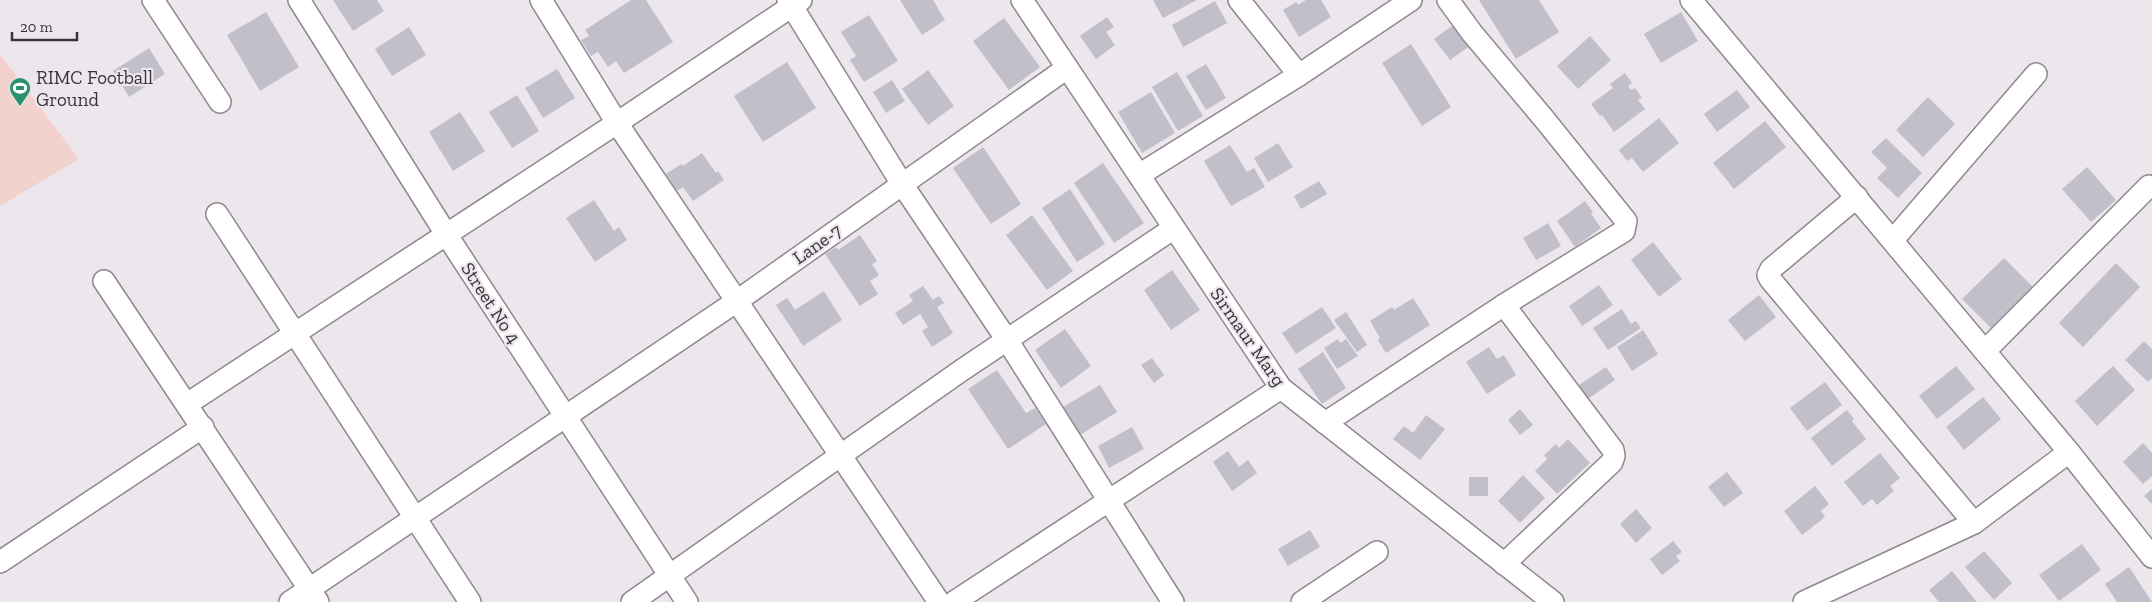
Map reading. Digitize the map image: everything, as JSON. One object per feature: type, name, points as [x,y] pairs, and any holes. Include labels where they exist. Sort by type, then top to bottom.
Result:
[{"type":"street","points":[[153,0],[220,102]]},
{"type":"street","name":"Street No 4","points":[[299,0],[446,234],[687,602]]},
{"type":"street","points":[[541,0],[617,123],[939,602]]},
{"type":"street","name":"Sirmaur Marg","points":[[1022,0],[1281,388],[1553,602]]},
{"type":"street","points":[[1239,0],[1299,75]]},
{"type":"street","points":[[1139,175],[1299,75],[1411,0]]},
{"type":"street","points":[[1325,423],[1504,305],[1624,231],[1626,221],[1472,33],[1448,0]]},
{"type":"street","points":[[1691,0],[2069,452],[2152,557]]},
{"type":"street","points":[[187,404],[617,123],[793,2],[902,184],[1007,340],[1174,602]]},
{"type":"street","name":"Lane-7","points":[[290,602],[313,595],[413,518],[566,418],[737,301],[1067,68]]},
{"type":"street","points":[[1893,240],[2036,74]]},
{"type":"street","points":[[1985,351],[2149,186]]},
{"type":"street","points":[[1857,197],[1771,269],[1768,275],[1974,523]]},
{"type":"street","points":[[216,214],[295,333],[413,518],[470,602]]},
{"type":"street","points":[[632,602],[1007,340],[1174,228]]},
{"type":"street","points":[[104,281],[203,427],[313,595]]},
{"type":"street","points":[[1504,305],[1613,450],[1614,456],[1612,462],[1504,564]]},
{"type":"street","points":[[954,602],[1281,388]]},
{"type":"street","points":[[0,562],[203,427]]},
{"type":"street","points":[[1804,602],[1974,523],[2069,452]]},
{"type":"street","points":[[1302,602],[1377,552]]},
{"type":"shaded area","name":"RIMC Football Ground","points":[[0,54],[79,159],[0,206]]},
{"type":"building","points":[[333,0],[377,0],[384,11],[353,31]]},
{"type":"building","points":[[631,0],[646,0],[673,42],[624,73],[616,61],[608,67],[598,52],[591,56],[581,40],[589,36],[585,30]]},
{"type":"building","points":[[900,0],[933,0],[945,20],[922,35]]},
{"type":"building","points":[[1153,0],[1197,0],[1163,18]]},
{"type":"building","points":[[1306,0],[1321,0],[1331,17],[1299,37],[1283,10],[1296,2],[1298,5]]},
{"type":"building","points":[[1479,0],[1539,0],[1559,32],[1516,59]]},
{"type":"building","points":[[1215,1],[1227,23],[1183,47],[1172,25]]},
{"type":"building","points":[[266,12],[299,67],[260,91],[227,35]]},
{"type":"building","points":[[1681,12],[1698,41],[1661,63],[1644,34]]},
{"type":"building","points":[[869,15],[898,61],[864,82],[850,60],[856,56],[841,32]]},
{"type":"building","points":[[1107,17],[1114,27],[1106,32],[1115,45],[1096,59],[1080,36]]},
{"type":"building","points":[[1004,18],[1040,67],[1009,90],[973,41]]},
{"type":"building","points":[[1456,23],[1471,45],[1450,60],[1434,39]]},
{"type":"building","points":[[409,27],[426,55],[392,76],[375,49]]},
{"type":"building","points":[[1590,36],[1611,60],[1578,89],[1557,66]]},
{"type":"building","points":[[1411,44],[1451,107],[1422,126],[1382,63]]},
{"type":"building","points":[[149,48],[165,74],[129,97],[113,71]]},
{"type":"building","points":[[787,62],[816,108],[763,142],[734,96]]},
{"type":"building","points":[[1206,64],[1226,98],[1206,110],[1186,76]]},
{"type":"building","points":[[557,69],[575,98],[543,118],[525,88]]},
{"type":"building","points":[[928,70],[954,106],[928,125],[902,89]]},
{"type":"building","points":[[1177,72],[1203,116],[1178,131],[1152,87]]},
{"type":"building","points":[[1625,73],[1632,83],[1628,86],[1631,90],[1635,88],[1642,98],[1638,100],[1645,109],[1614,132],[1602,115],[1600,116],[1591,104],[1613,88],[1610,84]]},
{"type":"building","points":[[892,80],[905,101],[886,113],[873,92]]},
{"type":"building","points":[[1737,90],[1750,107],[1717,132],[1704,114]]},
{"type":"building","points":[[1151,92],[1175,133],[1142,153],[1118,112]]},
{"type":"building","points":[[517,95],[539,131],[512,148],[489,112]]},
{"type":"building","points":[[1928,97],[1955,124],[1923,157],[1896,130]]},
{"type":"building","points":[[460,112],[485,151],[453,171],[429,132]]},
{"type":"building","points":[[1659,118],[1679,143],[1643,172],[1632,158],[1627,161],[1619,150]]},
{"type":"building","points":[[1765,121],[1786,147],[1734,189],[1713,163]]},
{"type":"building","points":[[1886,138],[1922,173],[1898,198],[1877,178],[1887,168],[1871,152]]},
{"type":"building","points":[[1278,143],[1293,167],[1268,182],[1254,158]]},
{"type":"building","points":[[1230,145],[1247,172],[1254,168],[1265,187],[1231,206],[1204,161]]},
{"type":"building","points":[[983,147],[1021,204],[991,224],[953,168]]},
{"type":"building","points":[[702,153],[716,173],[718,171],[724,180],[693,201],[683,187],[677,191],[666,174],[681,164],[683,166]]},
{"type":"building","points":[[1103,163],[1144,223],[1114,243],[1074,183]]},
{"type":"building","points":[[2087,167],[2116,200],[2091,222],[2062,189]]},
{"type":"building","points":[[1319,181],[1327,194],[1301,209],[1294,196]]},
{"type":"building","points":[[1070,189],[1105,244],[1077,262],[1042,208]]},
{"type":"building","points":[[594,200],[614,231],[619,227],[627,240],[595,262],[566,218]]},
{"type":"building","points":[[1585,201],[1601,228],[1575,247],[1557,221]]},
{"type":"building","points":[[1032,215],[1073,271],[1047,290],[1006,235]]},
{"type":"building","points":[[1548,223],[1561,246],[1536,260],[1523,238]]},
{"type":"building","points":[[860,235],[877,261],[872,264],[879,275],[870,281],[878,294],[860,306],[825,254],[836,247],[838,250]]},
{"type":"building","points":[[1653,242],[1682,279],[1659,297],[1631,260]]},
{"type":"building","points":[[2004,258],[2034,288],[1992,329],[1962,299]]},
{"type":"building","points":[[2116,263],[2140,287],[2083,347],[2059,323]]},
{"type":"building","points":[[1172,270],[1200,310],[1171,330],[1144,290]]},
{"type":"building","points":[[1599,285],[1613,305],[1582,326],[1569,306]]},
{"type":"building","points":[[923,286],[933,300],[939,296],[944,303],[937,307],[953,333],[932,347],[922,331],[928,327],[920,314],[903,325],[895,313],[913,301],[909,295]]},
{"type":"building","points":[[824,291],[842,320],[803,346],[776,305],[787,298],[795,310]]},
{"type":"building","points":[[1759,295],[1776,317],[1745,341],[1728,320]]},
{"type":"building","points":[[1413,298],[1430,325],[1386,353],[1370,321],[1392,307],[1394,310]]},
{"type":"building","points":[[1322,307],[1336,328],[1296,354],[1282,333]]},
{"type":"building","points":[[1622,309],[1631,324],[1636,321],[1641,328],[1608,350],[1593,328]]},
{"type":"building","points":[[1346,312],[1367,345],[1357,352],[1334,320]]},
{"type":"building","points":[[1065,329],[1091,366],[1061,388],[1035,350]]},
{"type":"building","points":[[1643,330],[1658,354],[1632,371],[1617,347]]},
{"type":"building","points":[[1338,339],[1340,343],[1346,339],[1358,356],[1337,369],[1324,348]]},
{"type":"building","points":[[2144,341],[2152,349],[2152,378],[2148,382],[2125,360]]},
{"type":"building","points":[[1489,347],[1497,359],[1504,355],[1516,375],[1487,394],[1466,362]]},
{"type":"building","points":[[1323,352],[1346,388],[1322,404],[1298,369]]},
{"type":"building","points":[[1152,358],[1164,375],[1154,383],[1141,365]]},
{"type":"building","points":[[1956,366],[1975,389],[1937,419],[1919,396]]},
{"type":"building","points":[[2113,366],[2135,390],[2097,426],[2075,401]]},
{"type":"building","points":[[1606,367],[1615,380],[1588,399],[1579,385]]},
{"type":"building","points":[[997,370],[1026,413],[1035,408],[1046,424],[1008,449],[968,389]]},
{"type":"building","points":[[1825,382],[1842,405],[1807,431],[1790,408]]},
{"type":"building","points":[[1100,385],[1117,412],[1080,435],[1063,407]]},
{"type":"building","points":[[1983,397],[2001,419],[1964,450],[1946,427]]},
{"type":"building","points":[[1520,409],[1533,425],[1520,435],[1508,420]]},
{"type":"building","points":[[1847,410],[1854,419],[1852,421],[1866,439],[1832,466],[1811,438]]},
{"type":"building","points":[[1426,415],[1445,429],[1420,460],[1393,439],[1404,426],[1413,433]]},
{"type":"building","points":[[1132,427],[1144,449],[1109,468],[1098,446]]},
{"type":"building","points":[[1568,439],[1590,463],[1557,494],[1535,471],[1547,459],[1544,455],[1556,444],[1559,448]]},
{"type":"building","points":[[2143,443],[2152,453],[2152,476],[2143,484],[2123,462]]},
{"type":"building","points":[[1228,451],[1239,467],[1248,460],[1257,473],[1232,491],[1213,462]]},
{"type":"building","points":[[1880,453],[1900,478],[1890,486],[1894,491],[1877,505],[1872,499],[1863,506],[1844,482]]},
{"type":"building","points":[[1727,472],[1743,493],[1724,507],[1708,487]]},
{"type":"building","points":[[1523,475],[1545,498],[1520,523],[1498,501]]},
{"type":"building","points":[[1469,477],[1488,477],[1488,496],[1469,496]]},
{"type":"building","points":[[1815,486],[1829,504],[1821,511],[1825,517],[1802,535],[1784,511]]},
{"type":"building","points":[[2152,489],[2152,504],[2144,496]]},
{"type":"building","points":[[1636,509],[1652,528],[1636,543],[1620,524]]},
{"type":"building","points":[[1310,530],[1320,547],[1288,566],[1278,549]]},
{"type":"building","points":[[1673,541],[1682,552],[1676,556],[1680,561],[1662,575],[1650,559]]},
{"type":"building","points":[[2082,544],[2101,570],[2059,601],[2039,575]]},
{"type":"building","points":[[1984,551],[2012,583],[1994,600],[1965,567]]},
{"type":"building","points":[[2129,567],[2152,602],[2117,602],[2105,584]]},
{"type":"building","points":[[1952,571],[1977,602],[1939,602],[1929,590]]},
{"type":"place","name":"RIMC Football Ground","points":[[20,107]]}]
